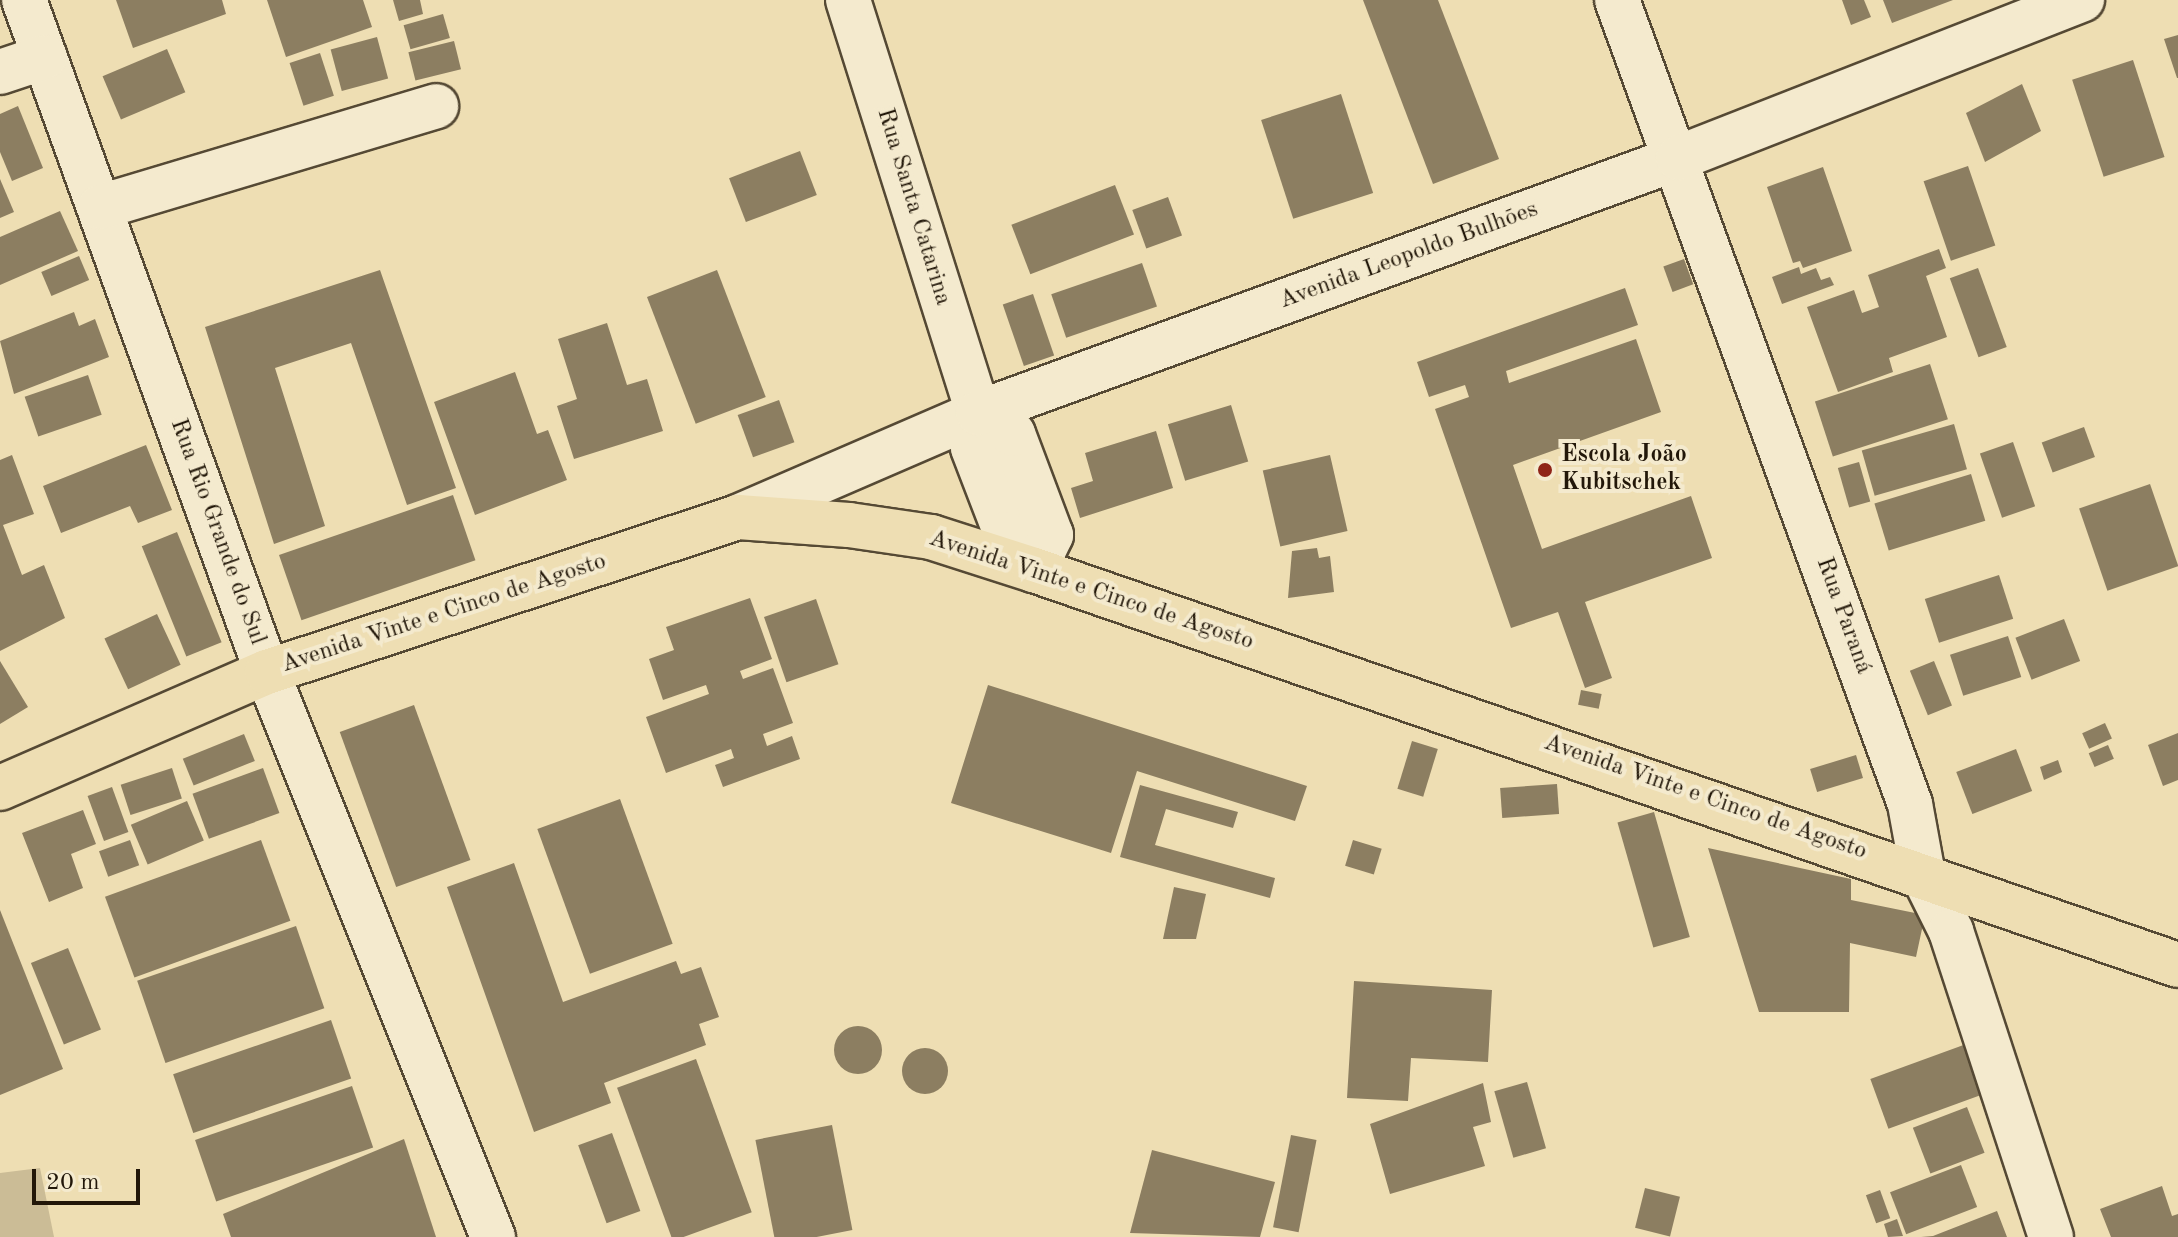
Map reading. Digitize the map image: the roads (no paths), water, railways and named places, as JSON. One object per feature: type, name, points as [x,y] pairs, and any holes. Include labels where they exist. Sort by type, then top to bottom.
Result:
[{"type":"main road","name":"Avenida Vinte e Cinco de Agosto","points":[[0,788],[267,672],[738,517],[931,537],[2178,965]]},
{"type":"street","name":"Rua Rio Grande do Sul","points":[[24,0],[267,672],[493,1237]]},
{"type":"street","name":"Rua Santa Catarina","points":[[848,0],[978,413],[973,448],[1006,534],[1034,570]]},
{"type":"street","name":"Rua Paraná","points":[[1617,0],[1678,158],[1910,804],[1923,875],[1951,931],[2051,1237]]},
{"type":"street","name":"Avenida Leopoldo Bulhões","points":[[738,517],[978,413],[1678,158],[2082,0]]},
{"type":"street","points":[[0,72],[45,57]]},
{"type":"street","points":[[100,207],[436,106]]},
{"type":"place","name":"Escola João Kubitschek","points":[[1545,470]]}]
